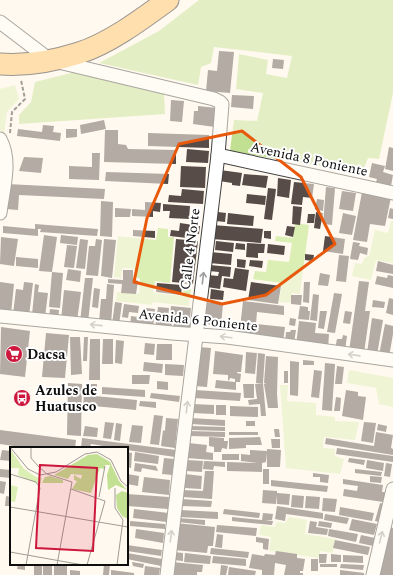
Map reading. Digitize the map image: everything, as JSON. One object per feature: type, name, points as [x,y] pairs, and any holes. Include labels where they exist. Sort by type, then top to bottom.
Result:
[{"type":"main road","points":[[9,64],[50,60],[79,53],[111,38],[168,0]]},
{"type":"street","points":[[0,22],[50,60]]},
{"type":"street","name":"Calle 4 Norte","points":[[50,60],[218,100],[222,104],[223,108],[167,575]]},
{"type":"street","points":[[0,139],[6,154],[6,166],[0,213]]},
{"type":"street","name":"Avenida 8 Poniente","points":[[218,155],[393,193]]},
{"type":"street","name":"Avenida 6 Poniente","points":[[0,316],[227,337],[393,360]]},
{"type":"street","points":[[373,575],[393,489]]},
{"type":"path","points":[[6,154],[10,140],[12,112],[25,99],[9,64]]},
{"type":"highlighted area","points":[[242,131],[301,177],[335,244],[266,295],[222,304],[134,282],[147,218],[179,144]]},
{"type":"green space","points":[[199,0],[393,0],[393,93],[379,159],[368,158],[362,173],[230,151],[234,120],[257,121],[263,93],[236,89],[239,54],[268,60],[266,74],[287,78],[292,56],[214,47],[211,63],[201,67],[198,85],[99,63],[159,31]]},
{"type":"green space","points":[[75,72],[164,94],[165,114],[19,124],[19,115],[31,102],[35,82]]},
{"type":"green space","points":[[15,85],[19,99],[7,112],[4,134],[0,130],[0,89]]},
{"type":"green space","points":[[391,221],[393,221],[393,263],[376,260],[371,280],[352,276],[355,263],[362,264],[364,258],[369,256],[375,230],[388,233]]},
{"type":"green space","points":[[295,223],[309,225],[300,294],[292,293],[290,303],[279,302],[282,283],[253,279],[255,271],[266,272],[268,260],[289,262],[292,243],[275,241],[276,236],[293,238]]},
{"type":"green space","points":[[158,228],[168,229],[168,237],[174,237],[170,283],[155,281],[153,293],[183,296],[184,287],[191,288],[189,306],[153,302],[152,305],[116,301],[117,292],[139,294],[140,279],[136,277],[136,269],[122,268],[121,278],[114,277],[118,236],[156,240]]},
{"type":"green space","points":[[349,370],[393,378],[393,407],[379,404],[376,388],[347,383]]},
{"type":"green space","points":[[280,385],[288,385],[287,401],[316,403],[316,415],[335,417],[335,421],[359,422],[355,440],[324,437],[323,448],[335,449],[335,456],[344,459],[340,474],[286,468]]},
{"type":"green space","points":[[289,517],[307,520],[305,534],[335,539],[333,553],[320,551],[319,558],[269,551],[271,537],[259,535],[261,525],[275,527],[276,522],[285,523]]},
{"type":"building","points":[[219,51],[234,52],[230,93],[206,91],[208,70],[217,71]]},
{"type":"building","points":[[273,59],[284,60],[283,69],[272,68]]},
{"type":"building","points":[[232,95],[254,96],[253,109],[231,107]]},
{"type":"building","points":[[171,100],[184,101],[182,122],[170,121]]},
{"type":"building","points":[[198,106],[217,108],[215,127],[193,124],[194,111],[198,111]]},
{"type":"building","points":[[104,120],[106,129],[81,134],[80,125]]},
{"type":"building","points":[[43,125],[54,126],[53,132],[61,133],[60,141],[17,136],[18,129],[42,132]]},
{"type":"building","points":[[66,129],[77,129],[77,137],[66,138]]},
{"type":"building","points":[[105,130],[118,130],[118,144],[126,145],[128,149],[176,150],[176,164],[104,162]]},
{"type":"building","points":[[148,133],[209,135],[209,148],[148,146]]},
{"type":"building","points":[[389,147],[393,148],[393,171],[385,169]]},
{"type":"building","points":[[187,149],[209,151],[208,163],[186,162]]},
{"type":"building","points":[[92,153],[100,153],[99,180],[69,179],[69,166],[92,167]]},
{"type":"building","points":[[24,157],[43,158],[41,173],[19,171]]},
{"type":"building","points":[[372,163],[385,166],[383,172],[393,175],[391,186],[376,182],[377,179],[369,177]]},
{"type":"building","points":[[181,166],[206,167],[205,188],[180,187]]},
{"type":"building","points":[[220,170],[242,173],[240,186],[219,181]]},
{"type":"building","points":[[106,172],[169,174],[168,184],[105,181]]},
{"type":"building","points":[[244,174],[268,176],[266,188],[242,185]]},
{"type":"building","points":[[278,178],[291,180],[289,198],[277,196]]},
{"type":"building","points":[[294,182],[314,184],[312,198],[303,197],[302,205],[291,204]]},
{"type":"building","points":[[7,184],[105,189],[104,199],[19,195],[18,210],[6,209]]},
{"type":"building","points":[[326,187],[335,188],[332,225],[323,224]]},
{"type":"building","points":[[268,188],[276,189],[272,220],[264,219]]},
{"type":"building","points":[[182,189],[204,191],[203,204],[168,202],[169,195],[181,196]]},
{"type":"building","points":[[342,191],[356,193],[353,211],[339,209]]},
{"type":"building","points":[[362,192],[391,197],[385,226],[370,224],[367,242],[353,240]]},
{"type":"building","points":[[247,194],[266,196],[265,205],[246,203]]},
{"type":"building","points":[[317,199],[324,200],[323,211],[315,209]]},
{"type":"building","points":[[101,201],[113,202],[112,237],[100,236]]},
{"type":"building","points":[[145,202],[161,203],[160,212],[153,211],[153,217],[132,216],[132,209],[145,210]]},
{"type":"building","points":[[163,204],[190,206],[189,219],[169,218],[170,211],[163,211]]},
{"type":"building","points":[[293,206],[302,207],[300,225],[292,224]]},
{"type":"building","points":[[115,208],[131,209],[130,217],[115,217]]},
{"type":"building","points":[[390,208],[393,209],[393,219],[388,218]]},
{"type":"building","points":[[218,212],[226,213],[225,222],[216,221]]},
{"type":"building","points":[[316,212],[323,213],[320,229],[314,228]]},
{"type":"building","points":[[228,213],[254,216],[253,226],[227,224]]},
{"type":"building","points":[[343,213],[356,216],[352,235],[339,233]]},
{"type":"building","points":[[308,214],[315,214],[314,223],[307,223]]},
{"type":"building","points":[[180,223],[200,226],[199,234],[188,233],[187,238],[170,236],[171,230],[179,231]]},
{"type":"building","points":[[35,224],[98,229],[97,236],[40,232],[41,229],[38,229],[38,236],[3,233],[3,226],[35,229]]},
{"type":"building","points":[[213,225],[263,229],[261,243],[212,239]]},
{"type":"building","points":[[287,226],[295,227],[293,237],[285,235]]},
{"type":"building","points":[[133,230],[155,231],[155,238],[133,236]]},
{"type":"building","points":[[264,231],[271,231],[271,239],[264,238]]},
{"type":"building","points":[[44,235],[57,237],[52,272],[39,271]]},
{"type":"building","points":[[61,235],[78,237],[77,245],[60,243]]},
{"type":"building","points":[[325,236],[345,239],[343,254],[323,251]]},
{"type":"building","points":[[1,237],[18,239],[14,266],[0,264]]},
{"type":"building","points":[[80,239],[88,240],[85,269],[76,268]]},
{"type":"building","points":[[96,239],[102,240],[98,276],[86,275],[89,246],[95,246]]},
{"type":"building","points":[[104,239],[116,240],[112,278],[101,276]]},
{"type":"building","points":[[176,239],[198,241],[193,284],[172,282]]},
{"type":"building","points":[[216,241],[234,243],[233,252],[215,250]]},
{"type":"building","points":[[353,242],[360,243],[359,246],[368,248],[367,255],[360,253],[358,260],[350,259]]},
{"type":"building","points":[[236,243],[245,244],[245,250],[235,249]]},
{"type":"building","points":[[247,243],[265,244],[264,253],[258,253],[258,258],[246,257]]},
{"type":"building","points":[[268,244],[285,246],[284,255],[267,253]]},
{"type":"building","points":[[67,245],[77,246],[74,268],[64,267]]},
{"type":"building","points":[[210,252],[232,254],[231,265],[209,263]]},
{"type":"building","points":[[305,254],[314,255],[313,261],[305,260]]},
{"type":"building","points":[[339,255],[349,256],[346,282],[336,281]]},
{"type":"building","points":[[16,257],[38,259],[38,268],[16,266]]},
{"type":"building","points":[[237,259],[246,260],[245,268],[237,267]]},
{"type":"building","points":[[250,260],[263,261],[262,268],[249,266]]},
{"type":"building","points":[[378,261],[393,265],[393,274],[376,271]]},
{"type":"building","points":[[210,265],[231,267],[230,277],[222,276],[220,289],[207,287],[208,275],[218,276],[219,272],[209,271]]},
{"type":"building","points":[[235,268],[249,270],[246,291],[223,287],[224,278],[233,279]]},
{"type":"building","points":[[68,269],[81,271],[80,282],[66,280]]},
{"type":"building","points":[[123,270],[133,270],[133,280],[138,281],[136,294],[121,293],[122,284],[108,283],[108,279],[123,280]]},
{"type":"building","points":[[52,272],[63,273],[60,308],[49,307]]},
{"type":"building","points":[[320,273],[330,275],[328,286],[318,285]]},
{"type":"building","points":[[388,275],[393,276],[393,288],[375,284],[377,276],[387,278]]},
{"type":"building","points":[[85,278],[93,278],[88,322],[80,322]]},
{"type":"building","points":[[359,281],[369,282],[365,311],[370,311],[364,353],[349,351]]},
{"type":"building","points":[[0,282],[14,284],[11,314],[0,313]]},
{"type":"building","points":[[24,282],[33,283],[29,316],[13,314],[16,289],[23,290]]},
{"type":"building","points":[[251,282],[281,286],[278,304],[248,300]]},
{"type":"building","points":[[304,282],[310,282],[309,303],[303,302]]},
{"type":"building","points":[[157,283],[182,285],[181,295],[156,292]]},
{"type":"building","points":[[35,284],[39,285],[38,292],[48,293],[45,317],[32,315]]},
{"type":"building","points":[[107,284],[114,285],[111,324],[99,322],[101,299],[106,299]]},
{"type":"building","points":[[94,288],[100,289],[98,308],[92,307]]},
{"type":"building","points":[[211,289],[224,291],[223,300],[210,299]]},
{"type":"building","points":[[64,290],[81,292],[77,321],[61,320]]},
{"type":"building","points":[[334,293],[342,294],[335,333],[327,332]]},
{"type":"building","points":[[313,294],[319,295],[317,321],[310,320]]},
{"type":"building","points":[[291,295],[302,295],[301,305],[291,304]]},
{"type":"building","points":[[389,298],[393,299],[393,315],[386,313]]},
{"type":"building","points":[[373,300],[385,302],[384,308],[372,307]]},
{"type":"building","points":[[243,301],[284,306],[284,315],[257,312],[256,324],[285,327],[283,342],[239,337]]},
{"type":"building","points":[[115,302],[122,303],[119,325],[112,324]]},
{"type":"building","points":[[205,302],[223,304],[221,326],[203,324]]},
{"type":"building","points":[[124,304],[139,306],[138,313],[129,312],[128,318],[122,317]]},
{"type":"building","points":[[171,306],[191,308],[190,318],[170,316]]},
{"type":"building","points":[[300,306],[308,307],[308,311],[310,311],[309,320],[298,319]]},
{"type":"building","points":[[158,307],[169,308],[168,321],[172,321],[171,331],[155,329]]},
{"type":"building","points":[[146,308],[155,309],[153,328],[130,326],[131,316],[145,318]]},
{"type":"building","points":[[50,309],[59,310],[58,319],[49,318]]},
{"type":"building","points":[[320,311],[327,311],[324,329],[318,328]]},
{"type":"building","points":[[345,311],[352,312],[350,324],[343,323]]},
{"type":"building","points":[[290,318],[296,319],[295,326],[289,325]]},
{"type":"building","points":[[372,318],[383,320],[377,355],[367,353]]},
{"type":"building","points":[[174,321],[191,323],[190,332],[173,330]]},
{"type":"building","points":[[299,321],[316,323],[315,333],[329,334],[328,349],[296,345]]},
{"type":"building","points":[[385,324],[393,326],[389,357],[379,355]]},
{"type":"building","name":"Dacsa","points":[[1,327],[30,331],[25,377],[0,374]]},
{"type":"building","points":[[291,330],[296,330],[294,343],[285,342],[286,332],[290,332]]},
{"type":"building","points":[[46,333],[69,335],[65,378],[42,377]]},
{"type":"building","points":[[343,335],[347,336],[345,351],[335,349],[337,339],[342,339]]},
{"type":"building","points":[[70,337],[80,337],[82,374],[71,375]]},
{"type":"building","points":[[84,337],[88,337],[87,361],[83,361]]},
{"type":"building","points":[[90,339],[100,339],[100,380],[89,380]]},
{"type":"building","points":[[103,339],[113,339],[113,364],[102,364]]},
{"type":"building","points":[[116,340],[124,341],[122,364],[115,363]]},
{"type":"building","points":[[145,343],[155,344],[154,355],[144,354]]},
{"type":"building","points":[[157,344],[172,344],[172,360],[156,360]]},
{"type":"building","points":[[198,347],[211,348],[207,387],[194,386]]},
{"type":"building","points":[[215,351],[243,355],[241,372],[237,372],[241,374],[240,382],[236,382],[236,390],[215,388],[216,380],[235,382],[235,379],[230,378],[229,381],[228,375],[213,374]]},
{"type":"building","points":[[246,352],[257,353],[255,374],[245,373]]},
{"type":"building","points":[[258,353],[265,354],[263,383],[256,383]]},
{"type":"building","points":[[266,356],[278,357],[278,408],[268,408],[264,384],[266,383],[264,383]]},
{"type":"building","points":[[303,360],[314,361],[314,365],[303,365]]},
{"type":"building","points":[[290,361],[299,362],[298,396],[290,395]]},
{"type":"building","points":[[144,362],[163,364],[162,373],[143,371]]},
{"type":"building","points":[[325,363],[335,364],[332,411],[322,410]]},
{"type":"building","points":[[165,364],[184,365],[183,376],[165,375]]},
{"type":"building","points":[[337,366],[344,367],[342,384],[335,384]]},
{"type":"building","points":[[314,370],[322,371],[319,398],[311,397]]},
{"type":"building","points":[[284,371],[288,371],[288,383],[284,383]]},
{"type":"building","points":[[132,375],[150,375],[149,384],[132,384]]},
{"type":"building","points":[[157,381],[168,382],[168,390],[157,389]]},
{"type":"building","points":[[68,383],[82,384],[81,436],[67,435]]},
{"type":"building","points":[[263,383],[266,416],[261,416],[260,404],[249,405],[248,400],[257,399],[255,384]]},
{"type":"building","points":[[88,384],[97,384],[97,394],[88,394]]},
{"type":"building","points":[[243,384],[254,384],[254,398],[244,398]]},
{"type":"building","points":[[102,387],[145,390],[145,397],[102,394]]},
{"type":"building","points":[[195,390],[241,393],[240,401],[194,398]]},
{"type":"building","points":[[346,390],[358,392],[358,396],[366,397],[363,420],[342,416]]},
{"type":"building","points":[[151,393],[180,396],[179,402],[150,398]]},
{"type":"building","points":[[84,395],[137,400],[136,410],[83,405]]},
{"type":"building","points":[[336,397],[341,398],[340,411],[334,411]]},
{"type":"building","points":[[140,401],[156,402],[156,408],[139,406]]},
{"type":"building","points":[[193,404],[214,405],[214,414],[192,413]]},
{"type":"building","points":[[216,405],[226,405],[226,415],[216,415]]},
{"type":"building","points":[[230,406],[258,407],[258,417],[230,416]]},
{"type":"building","points":[[154,415],[163,416],[159,445],[150,444]]},
{"type":"building","points":[[166,418],[178,419],[175,448],[161,446],[163,430],[165,431]]},
{"type":"building","points":[[190,418],[225,420],[225,426],[190,424]]},
{"type":"building","points":[[246,421],[255,421],[255,426],[246,426]]},
{"type":"building","points":[[105,422],[114,423],[111,439],[103,438]]},
{"type":"building","points":[[364,422],[376,423],[373,443],[361,441]]},
{"type":"building","points":[[116,423],[122,424],[120,441],[114,440]]},
{"type":"building","points":[[378,424],[387,426],[386,432],[377,430]]},
{"type":"building","points":[[132,425],[143,426],[141,443],[129,442]]},
{"type":"building","points":[[85,426],[98,428],[97,437],[83,436]]},
{"type":"building","points":[[191,426],[225,427],[225,431],[190,430]]},
{"type":"building","points":[[274,429],[279,429],[280,437],[275,437]]},
{"type":"building","points":[[0,430],[76,440],[75,447],[21,447],[0,444]]},
{"type":"building","points":[[189,431],[225,432],[225,437],[191,436],[191,441],[188,441]]},
{"type":"building","points":[[229,432],[258,432],[258,435],[229,435]]},
{"type":"building","points":[[376,432],[393,435],[391,448],[393,449],[393,455],[325,444],[326,438],[374,446]]},
{"type":"building","points":[[209,437],[224,438],[224,441],[228,441],[227,449],[222,448],[221,452],[214,452],[214,447],[209,446]]},
{"type":"building","points":[[260,437],[262,445],[246,445],[246,448],[229,449],[229,438]]},
{"type":"building","points":[[82,438],[176,450],[175,457],[128,450],[128,447],[110,447],[91,444],[90,447],[81,447]]},
{"type":"building","points":[[271,439],[280,439],[280,448],[272,448]]},
{"type":"building","points":[[188,443],[207,445],[206,452],[213,453],[213,460],[186,458]]},
{"type":"building","points":[[337,448],[393,456],[393,462],[336,454]]},
{"type":"building","points":[[267,449],[281,450],[280,467],[267,467],[267,453],[266,462],[262,463],[262,472],[227,471],[227,462],[259,463],[241,461],[241,454],[250,455],[250,450],[267,451]]},
{"type":"building","points":[[2,450],[10,451],[10,461],[0,460]]},
{"type":"building","points":[[128,452],[132,453],[131,468],[128,467]]},
{"type":"building","points":[[135,452],[159,456],[158,464],[134,461]]},
{"type":"building","points":[[222,454],[239,454],[239,460],[222,460]]},
{"type":"building","points":[[164,458],[174,459],[172,475],[162,474]]},
{"type":"building","points":[[349,458],[365,460],[364,465],[348,462]]},
{"type":"building","points":[[187,460],[203,461],[202,472],[186,471]]},
{"type":"building","points":[[367,460],[384,463],[383,471],[366,468]]},
{"type":"building","points":[[204,461],[225,462],[225,467],[214,466],[213,470],[203,469]]},
{"type":"building","points":[[135,463],[156,466],[158,471],[142,468],[141,472],[134,471]]},
{"type":"building","points":[[386,463],[392,464],[390,477],[384,476]]},
{"type":"building","points":[[0,469],[10,470],[10,478],[0,477]]},
{"type":"building","points":[[263,469],[269,469],[269,484],[263,484]]},
{"type":"building","points":[[355,469],[382,472],[381,476],[355,473]]},
{"type":"building","points":[[205,471],[214,471],[212,499],[182,497],[182,490],[203,491]]},
{"type":"building","points":[[313,473],[329,475],[328,483],[320,482],[320,477],[313,477]]},
{"type":"building","points":[[128,474],[139,476],[138,486],[128,484]]},
{"type":"building","points":[[185,474],[202,476],[201,489],[184,488]]},
{"type":"building","points":[[370,476],[382,477],[381,483],[370,482]]},
{"type":"building","points":[[144,477],[170,480],[169,495],[142,492]]},
{"type":"building","points":[[343,479],[383,485],[382,492],[385,492],[383,502],[343,496],[344,489],[357,491],[358,486],[343,484]]},
{"type":"building","points":[[271,480],[328,486],[327,492],[271,486]]},
{"type":"building","points":[[0,481],[6,482],[4,494],[0,493]]},
{"type":"building","points":[[263,490],[290,494],[289,505],[277,504],[277,495],[276,504],[262,503]]},
{"type":"building","points":[[128,494],[169,497],[168,509],[128,506]]},
{"type":"building","points":[[292,495],[304,496],[303,508],[291,507]]},
{"type":"building","points":[[6,496],[10,497],[10,506],[5,506]]},
{"type":"building","points":[[306,496],[320,497],[319,509],[305,508]]},
{"type":"building","points":[[323,498],[337,499],[335,512],[322,511]]},
{"type":"building","points":[[181,499],[212,501],[211,507],[181,506]]},
{"type":"building","points":[[380,503],[384,504],[379,522],[375,521]]},
{"type":"building","points":[[277,506],[323,513],[323,519],[286,514],[285,521],[275,519]]},
{"type":"building","points":[[340,507],[374,513],[372,521],[339,515]]},
{"type":"building","points":[[134,509],[169,513],[167,522],[133,518]]},
{"type":"building","points":[[224,509],[260,513],[259,518],[223,514]]},
{"type":"building","points":[[180,510],[218,512],[218,519],[179,517]]},
{"type":"building","points":[[263,513],[273,514],[272,520],[265,520],[273,521],[272,525],[232,521],[232,517],[262,520]]},
{"type":"building","points":[[325,514],[349,518],[347,524],[324,520]]},
{"type":"building","points":[[178,518],[205,520],[205,525],[178,522]]},
{"type":"building","points":[[352,519],[377,524],[374,535],[349,530]]},
{"type":"building","points":[[130,521],[165,524],[165,529],[130,526]]},
{"type":"building","points":[[310,521],[317,522],[316,527],[328,529],[327,535],[308,533]]},
{"type":"building","points":[[319,521],[332,523],[331,528],[318,526]]},
{"type":"building","points":[[176,523],[215,527],[213,546],[208,546],[207,553],[174,550]]},
{"type":"building","points":[[217,525],[257,528],[256,536],[216,532]]},
{"type":"building","points":[[390,527],[393,528],[393,575],[379,575]]},
{"type":"building","points":[[136,529],[164,533],[163,543],[135,538]]},
{"type":"building","points":[[329,529],[358,534],[356,542],[328,536]]},
{"type":"building","points":[[217,534],[223,535],[222,548],[215,547]]},
{"type":"building","points":[[361,535],[375,538],[373,546],[359,543]]},
{"type":"building","points":[[256,537],[269,539],[268,550],[263,549],[263,543],[256,542]]},
{"type":"building","points":[[335,540],[370,547],[368,555],[333,548]]},
{"type":"building","points":[[128,545],[162,550],[161,556],[128,551]]},
{"type":"building","points":[[211,548],[249,552],[248,558],[210,554]]},
{"type":"building","points":[[276,551],[297,554],[297,558],[305,559],[303,571],[300,571],[303,575],[284,575],[286,565],[275,563],[274,575],[262,575],[262,570],[249,568],[252,554],[264,556],[265,554],[275,555]]},
{"type":"building","points":[[174,552],[183,553],[183,561],[173,560]]},
{"type":"building","points":[[128,553],[162,559],[161,566],[128,559]]},
{"type":"building","points":[[185,553],[211,556],[210,564],[184,562]]},
{"type":"building","points":[[319,554],[327,554],[326,563],[319,563]]},
{"type":"building","points":[[331,554],[341,555],[341,562],[331,562]]},
{"type":"building","points":[[343,555],[363,556],[363,563],[343,562]]},
{"type":"building","points":[[213,556],[246,559],[246,566],[212,563]]},
{"type":"building","points":[[311,559],[318,559],[318,571],[311,571]]},
{"type":"building","points":[[132,562],[144,564],[143,568],[133,566]]},
{"type":"building","points":[[172,562],[203,565],[202,572],[197,572],[197,575],[171,575]]},
{"type":"building","points":[[320,564],[337,564],[337,567],[320,567]]},
{"type":"building","points":[[341,564],[364,565],[363,570],[340,568]]},
{"type":"building","points":[[18,565],[25,565],[25,570],[17,569]]},
{"type":"building","points":[[34,565],[42,565],[42,575],[34,575]]},
{"type":"building","points":[[43,565],[52,565],[52,575],[43,575]]},
{"type":"building","points":[[54,565],[67,565],[67,575],[54,575]]},
{"type":"building","points":[[104,565],[110,565],[109,575],[103,575]]},
{"type":"building","points":[[221,565],[228,566],[226,575],[220,575]]},
{"type":"building","points":[[145,566],[160,568],[159,575],[144,575]]},
{"type":"building","points":[[229,567],[256,571],[255,575],[228,575]]},
{"type":"building","points":[[70,570],[80,571],[80,575],[70,575]]},
{"type":"building","points":[[111,570],[134,573],[134,575],[111,575]]},
{"type":"building","points":[[340,570],[364,573],[364,575],[340,575]]},
{"type":"place","name":"Dacsa","points":[[14,354]]},
{"type":"place","name":"Azules de Huatusco","points":[[22,398]]}]
